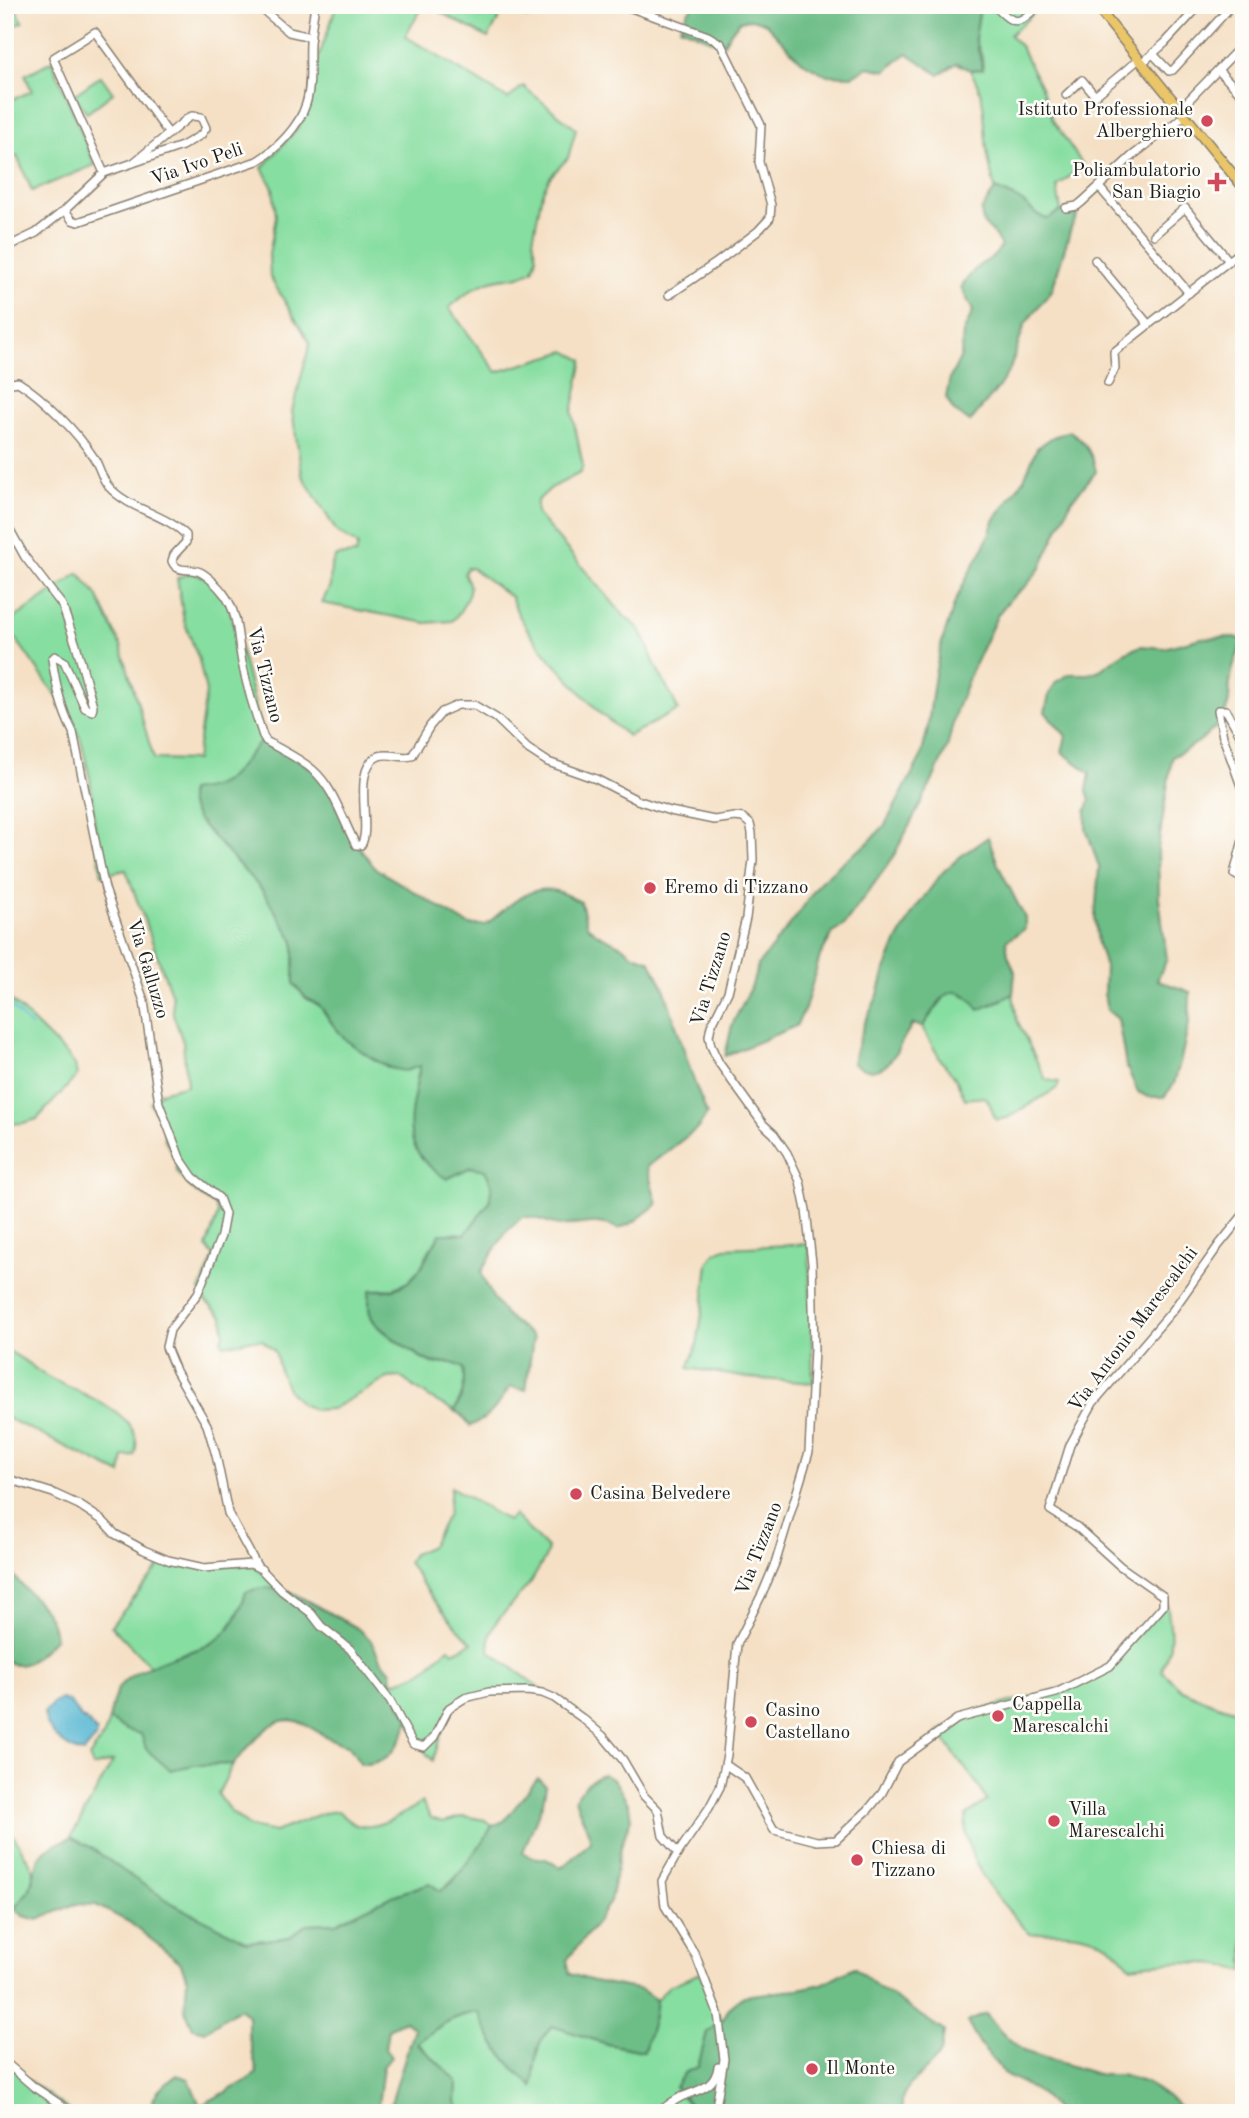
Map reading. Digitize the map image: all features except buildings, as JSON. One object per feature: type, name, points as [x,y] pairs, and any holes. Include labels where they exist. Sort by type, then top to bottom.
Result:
[{"type":"main road","points":[[1095,5],[1244,188]]},
{"type":"street","points":[[257,5],[289,32],[311,37]]},
{"type":"street","name":"Via Ivo Peli","points":[[65,210],[72,220],[78,222],[263,157],[286,136],[305,106],[309,91],[315,5]]},
{"type":"street","points":[[623,5],[708,36],[721,44],[761,125],[759,162],[771,205],[770,218],[758,231],[669,295]]},
{"type":"street","points":[[994,5],[1016,22],[1021,22],[1039,5]]},
{"type":"street","points":[[1066,95],[1082,80],[1095,96],[1153,54],[1200,5]]},
{"type":"street","points":[[1153,54],[1169,71],[1173,70],[1226,12],[1220,5]]},
{"type":"street","points":[[104,173],[53,58],[95,32],[169,134]]},
{"type":"street","points":[[1066,208],[1077,206],[1132,156],[1161,134],[1244,43]]},
{"type":"street","points":[[1218,70],[1244,97]]},
{"type":"street","points":[[5,248],[36,233],[104,173],[183,146],[201,135],[206,128],[201,117],[192,116],[133,163]]},
{"type":"street","points":[[260,148],[263,157]]},
{"type":"street","points":[[1099,187],[1189,293]]},
{"type":"street","points":[[1154,235],[1185,208],[1229,261]]},
{"type":"street","points":[[1108,383],[1115,368],[1114,352],[1241,251],[1244,261]]},
{"type":"street","points":[[1096,260],[1149,325]]},
{"type":"street","name":"Via Tizzano","points":[[5,384],[18,382],[51,408],[93,457],[102,477],[115,492],[139,509],[186,535],[186,542],[172,561],[179,569],[200,572],[223,591],[227,598],[239,633],[242,666],[263,736],[266,741],[298,760],[319,777],[329,789],[356,845],[362,845],[366,838],[363,792],[365,775],[370,764],[382,755],[399,758],[412,756],[439,715],[466,704],[489,713],[528,749],[548,762],[596,779],[637,800],[670,811],[714,820],[743,818],[750,824],[753,860],[746,918],[728,992],[711,1026],[709,1036],[719,1063],[763,1124],[774,1134],[787,1153],[800,1181],[812,1263],[814,1349],[809,1452],[776,1561],[764,1592],[737,1644],[726,1765],[720,1787],[662,1881],[665,1906],[696,1956],[718,2014],[720,2030]]},
{"type":"street","name":"Via Galluzzo","points":[[5,522],[25,557],[62,605],[77,648],[92,710],[85,708],[64,660],[55,656],[52,660],[64,714],[73,732],[105,889],[144,1001],[159,1103],[180,1158],[193,1177],[219,1198],[225,1214],[221,1236],[198,1293],[170,1330],[166,1347],[176,1371],[207,1425],[228,1513],[257,1566]]},
{"type":"street","points":[[1244,742],[1226,710],[1218,710],[1223,737],[1244,794]]},
{"type":"street","points":[[1244,836],[1234,874],[1244,880]]},
{"type":"street","name":"Via Antonio Marescalchi","points":[[726,1765],[745,1778],[774,1830],[817,1841],[836,1840],[868,1811],[882,1793],[898,1762],[957,1718],[1056,1693],[1110,1667],[1163,1606],[1163,1596],[1120,1566],[1077,1527],[1050,1510],[1070,1445],[1093,1403],[1173,1310],[1244,1214]]},
{"type":"street","points":[[5,1478],[53,1493],[79,1505],[102,1520],[115,1534],[167,1560],[204,1568],[251,1564],[257,1566],[282,1591],[312,1613],[321,1626],[350,1649],[390,1700],[413,1744],[424,1746],[434,1737],[449,1708],[466,1698],[489,1692],[527,1691],[542,1693],[563,1704],[603,1736],[623,1760],[644,1796],[658,1810],[663,1836],[678,1853]]},
{"type":"street","points":[[658,2113],[680,2098],[707,2087],[717,2076],[719,2062],[716,2037],[720,2030]]},
{"type":"street","points":[[715,2113],[724,2060],[720,2030]]},
{"type":"street","points":[[5,2062],[34,2087],[73,2113]]},
{"type":"green space","points":[[5,5],[14,5],[23,22],[5,31]]},
{"type":"green space","points":[[337,5],[424,5],[405,36],[508,99],[523,86],[576,129],[568,158],[550,177],[542,193],[533,240],[537,257],[533,270],[485,283],[468,292],[449,308],[497,372],[566,351],[583,360],[572,412],[583,466],[580,473],[551,488],[537,501],[537,514],[641,632],[676,704],[678,710],[628,736],[601,714],[552,661],[531,635],[511,597],[472,568],[467,568],[464,574],[469,584],[467,598],[452,621],[426,623],[322,603],[330,586],[331,566],[336,556],[356,554],[358,545],[337,532],[302,475],[292,411],[310,343],[270,277],[269,254],[276,217],[273,188],[262,168],[297,129],[310,106],[317,62]]},
{"type":"green space","points":[[427,5],[535,5],[527,18],[505,8],[488,38]]},
{"type":"green space","points":[[694,5],[975,5],[980,7],[975,38],[983,69],[970,70],[957,63],[939,75],[907,53],[886,71],[868,67],[852,76],[826,75],[801,61],[765,23],[752,19],[740,21],[723,45],[680,27]]},
{"type":"green space","points":[[975,5],[1043,5],[1010,35],[1021,47],[1042,89],[1052,119],[1083,165],[1057,187],[1061,211],[1047,220],[1016,198],[995,189],[987,152],[981,96],[970,70],[983,69],[975,38],[980,7]]},
{"type":"green space","points":[[52,61],[95,165],[32,191],[17,156],[5,161],[5,97],[11,100],[32,91],[25,75]]},
{"type":"green space","points":[[101,76],[113,93],[87,113],[74,95]]},
{"type":"green space","points":[[995,189],[1016,198],[1047,219],[1061,211],[1078,214],[1052,290],[1025,324],[1010,369],[970,422],[953,410],[946,397],[950,378],[961,356],[963,333],[973,311],[961,287],[974,270],[1001,246],[983,223],[981,211]]},
{"type":"green space","points":[[1070,431],[1088,449],[1096,472],[1071,501],[1041,567],[998,614],[956,711],[947,748],[892,859],[844,925],[833,933],[820,956],[805,1009],[796,1026],[725,1056],[732,1025],[752,985],[758,965],[820,882],[866,845],[885,825],[921,757],[942,642],[955,602],[984,547],[995,519],[1024,479],[1037,448],[1053,437]]},
{"type":"green space","points":[[79,573],[97,595],[121,646],[154,759],[196,760],[206,692],[199,660],[184,621],[177,578],[190,573],[206,577],[227,599],[264,739],[237,771],[225,780],[212,787],[190,791],[189,802],[197,819],[262,890],[294,941],[294,984],[306,998],[320,1006],[346,1040],[370,1057],[390,1068],[420,1065],[416,1085],[470,1167],[485,1170],[493,1185],[489,1203],[465,1234],[451,1233],[430,1249],[420,1269],[408,1282],[392,1289],[370,1290],[370,1315],[384,1332],[427,1361],[437,1364],[453,1363],[463,1368],[463,1390],[454,1411],[400,1377],[388,1378],[332,1409],[315,1410],[301,1404],[289,1391],[280,1372],[275,1351],[262,1340],[224,1345],[221,1341],[224,1334],[223,1317],[204,1300],[200,1290],[214,1256],[206,1247],[218,1214],[215,1206],[194,1191],[177,1172],[176,1159],[164,1138],[164,1125],[150,1103],[161,1092],[187,1085],[183,1042],[173,1014],[172,996],[126,870],[102,875],[90,779],[81,740],[64,707],[16,639],[5,631],[5,625]]},
{"type":"green space","points":[[1235,637],[1244,640],[1233,666],[1225,714],[1206,736],[1172,757],[1158,849],[1159,898],[1167,959],[1157,980],[1190,992],[1189,1023],[1174,1084],[1164,1097],[1148,1097],[1138,1092],[1126,1066],[1118,1019],[1107,1010],[1104,993],[1105,967],[1098,944],[1095,918],[1099,867],[1086,828],[1090,773],[1062,752],[1066,736],[1045,712],[1056,682],[1070,674],[1089,674],[1100,670],[1124,653],[1141,646],[1164,648],[1201,638]]},
{"type":"green space","points":[[264,739],[309,767],[329,785],[347,830],[375,868],[469,925],[485,925],[518,899],[536,891],[556,891],[581,902],[587,926],[652,964],[664,988],[707,1114],[699,1127],[647,1167],[657,1204],[634,1222],[619,1229],[596,1223],[559,1225],[522,1217],[505,1233],[481,1272],[503,1312],[533,1338],[526,1390],[510,1387],[489,1415],[470,1426],[454,1411],[463,1390],[463,1368],[453,1363],[427,1360],[384,1331],[372,1318],[369,1298],[370,1290],[393,1289],[409,1281],[421,1267],[440,1234],[465,1234],[489,1203],[492,1185],[485,1170],[471,1167],[447,1179],[420,1155],[413,1143],[411,1115],[420,1066],[405,1071],[390,1068],[370,1057],[346,1040],[320,1006],[306,998],[294,984],[294,941],[262,890],[197,819],[189,802],[189,791],[218,785],[227,779]]},
{"type":"green space","points":[[988,837],[999,867],[1025,918],[1025,929],[1006,941],[1015,972],[1013,994],[979,1010],[962,993],[947,995],[934,1008],[922,1027],[913,1024],[884,1067],[866,1070],[853,1064],[865,1022],[878,995],[885,970],[915,909],[943,872]]},
{"type":"green space","points":[[955,991],[990,1006],[1013,994],[1017,1020],[1046,1080],[1059,1082],[1057,1088],[1007,1118],[996,1120],[985,1097],[965,1099],[956,1079],[940,1059],[922,1027],[947,994]]},
{"type":"green space","points":[[7,996],[68,1056],[75,1065],[77,1076],[37,1119],[6,1124],[5,1007]]},
{"type":"green space","points":[[809,1244],[813,1383],[748,1378],[688,1368],[697,1345],[708,1263],[715,1253],[725,1248]]},
{"type":"green space","points":[[5,1350],[46,1376],[90,1397],[121,1416],[131,1428],[136,1441],[134,1456],[124,1457],[121,1474],[5,1417]]},
{"type":"green space","points":[[451,1487],[508,1521],[514,1515],[548,1549],[531,1582],[496,1622],[490,1634],[489,1651],[540,1688],[488,1693],[453,1705],[446,1717],[433,1761],[420,1746],[392,1683],[421,1672],[449,1648],[453,1652],[472,1643],[438,1605],[408,1562],[413,1554],[431,1546],[448,1514]]},
{"type":"green space","points":[[5,1560],[17,1580],[48,1615],[55,1638],[32,1660],[18,1665],[5,1659]]},
{"type":"green space","points":[[165,1560],[185,1567],[250,1564],[284,1588],[246,1592],[238,1613],[220,1638],[150,1666],[111,1626]]},
{"type":"green space","points":[[260,1588],[284,1588],[357,1628],[371,1640],[380,1659],[391,1671],[392,1683],[409,1719],[398,1744],[387,1757],[361,1764],[348,1745],[332,1740],[296,1721],[284,1720],[265,1730],[233,1764],[194,1765],[170,1770],[146,1749],[141,1734],[109,1720],[120,1685],[144,1669],[218,1639],[238,1613],[246,1592]]},
{"type":"green space","points":[[1167,1604],[1171,1639],[1162,1671],[1182,1690],[1244,1713],[1244,1971],[1202,1963],[1173,1962],[1130,1966],[1115,1950],[1096,1939],[1063,1933],[1030,1934],[992,1890],[977,1865],[966,1834],[966,1815],[987,1801],[938,1732],[985,1709],[1098,1678]]},
{"type":"green space","points":[[109,1720],[127,1730],[142,1734],[146,1749],[170,1770],[194,1765],[233,1764],[218,1794],[230,1811],[250,1827],[275,1832],[323,1813],[338,1811],[356,1825],[372,1826],[399,1816],[422,1802],[431,1818],[443,1822],[464,1816],[485,1820],[492,1826],[469,1862],[439,1891],[430,1883],[392,1896],[336,1923],[307,1924],[290,1937],[248,1942],[175,1905],[92,1848],[71,1837],[113,1761],[93,1767],[89,1757],[104,1735]]},
{"type":"green space","points":[[603,1774],[615,1781],[629,1805],[631,1819],[622,1843],[610,1901],[567,1960],[570,1974],[642,1990],[656,2000],[644,2051],[607,2044],[552,2026],[539,2046],[533,2087],[501,2053],[479,2012],[461,2016],[438,2027],[417,2043],[457,2081],[456,2101],[461,2113],[388,2113],[414,2028],[405,2021],[388,2029],[385,2049],[391,2057],[383,2067],[377,2113],[151,2113],[155,2095],[177,2075],[189,2079],[200,2106],[257,2073],[248,2033],[248,2016],[240,2008],[205,2031],[193,2028],[185,2010],[187,1979],[180,1962],[129,1922],[96,1905],[75,1904],[38,1920],[23,1916],[14,1909],[30,1889],[39,1857],[47,1849],[71,1837],[92,1848],[175,1905],[248,1942],[290,1937],[307,1924],[336,1923],[392,1896],[430,1883],[440,1891],[452,1883],[492,1826],[504,1821],[538,1778],[546,1786],[543,1802],[523,1852],[531,1857],[546,1859],[561,1868],[591,1842],[575,1798],[588,1782]]},
{"type":"green space","points":[[5,1821],[34,1870],[30,1889],[5,1920]]},
{"type":"green space","points":[[854,1967],[878,1987],[944,2031],[940,2053],[935,2061],[904,2094],[903,2113],[688,2113],[691,2106],[675,2087],[684,2073],[698,2067],[707,2032],[722,2021],[729,2008],[744,1996],[822,1984]]},
{"type":"green space","points":[[700,1973],[722,2021],[707,2032],[698,2067],[684,2073],[681,2096],[691,2107],[688,2113],[461,2113],[456,2102],[457,2081],[417,2043],[453,2019],[479,2012],[500,2053],[532,2086],[539,2047],[552,2026],[607,2044],[643,2051],[653,2021],[656,2000],[669,1986]]},
{"type":"green space","points":[[986,2014],[1001,2032],[1023,2051],[1100,2075],[1121,2075],[1147,2083],[1187,2113],[1059,2113],[1042,2095],[1004,2073],[980,2045],[967,2022]]},
{"type":"green space","points":[[5,2063],[73,2113],[5,2113]]},
{"type":"water","points":[[61,1699],[70,1702],[81,1718],[97,1732],[96,1738],[83,1753],[70,1748],[52,1733],[48,1726],[44,1713]]},
{"type":"waterway","points":[[5,989],[11,1006],[31,1027]]},
{"type":"place","name":"Istituto Professionale Alberghiero","points":[[1207,121]]},
{"type":"place","name":"Poliambulatorio San Biagio","points":[[1217,182]]},
{"type":"place","name":"Eremo di Tizzano","points":[[650,888]]},
{"type":"place","name":"Casina Belvedere","points":[[576,1494]]},
{"type":"place","name":"Cappella Marescalchi","points":[[998,1716]]},
{"type":"place","name":"Casino Castellano","points":[[751,1722]]},
{"type":"place","name":"Villa Marescalchi","points":[[1054,1821]]},
{"type":"place","name":"Chiesa di Tizzano","points":[[857,1860]]},
{"type":"place","name":"Il Monte","points":[[812,2069]]}]
